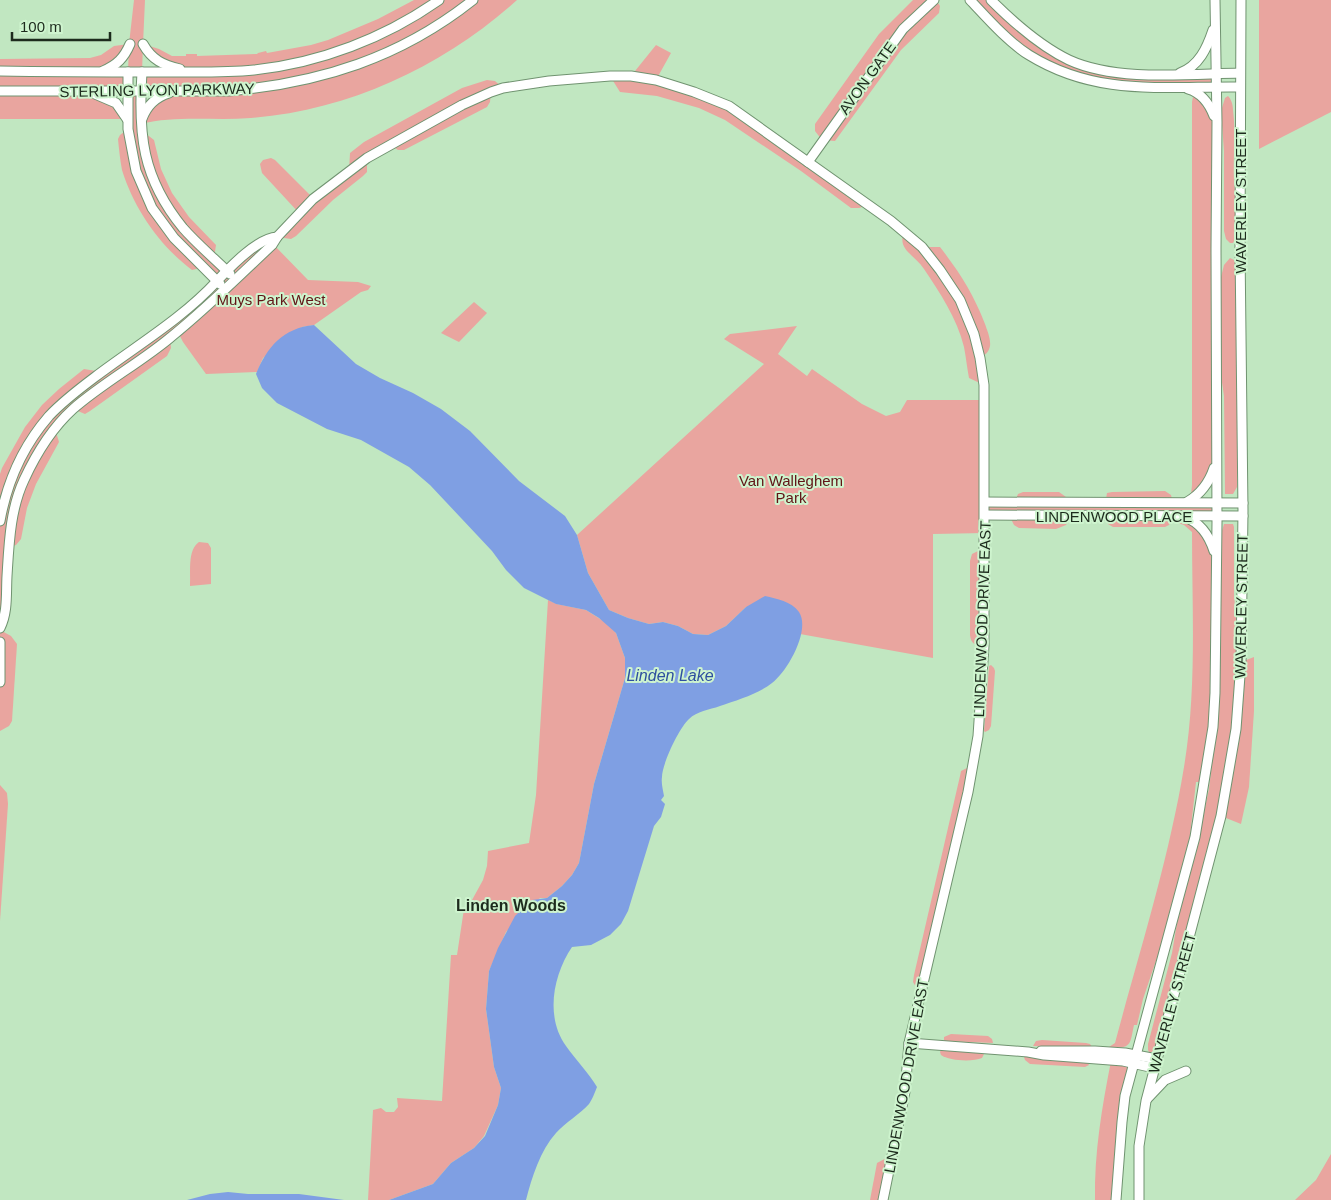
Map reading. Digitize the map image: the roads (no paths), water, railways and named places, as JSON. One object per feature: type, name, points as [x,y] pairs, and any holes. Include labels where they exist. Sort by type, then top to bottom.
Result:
[{"type":"street","name":"STERLING LYON PARKWAY","points":[[0,71],[190,72],[254,70],[305,61],[350,47],[387,32],[439,0]]},
{"type":"street","name":"STERLING LYON PARKWAY","points":[[0,91],[229,91],[267,88],[337,72],[380,55],[416,38],[454,15],[473,0]]},
{"type":"street","name":"AVON GATE","points":[[808,162],[903,29],[934,0]]},
{"type":"street","points":[[970,0],[993,25],[1027,54],[1062,72],[1106,84],[1132,87],[1240,87]]},
{"type":"street","points":[[991,0],[1019,26],[1070,60],[1125,73],[1240,74]]},
{"type":"street","name":"WAVERLEY STREET","points":[[1116,1200],[1126,1096],[1195,837],[1208,759],[1215,694],[1217,122],[1215,0]]},
{"type":"street","name":"WAVERLEY STREET","points":[[1138,1200],[1139,1146],[1146,1101],[1221,816],[1236,729],[1241,662],[1243,516],[1240,0]]},
{"type":"street","points":[[1177,74],[1187,71],[1198,60],[1207,47],[1216,25]]},
{"type":"street","points":[[101,72],[114,66],[121,60],[130,44]]},
{"type":"street","points":[[143,44],[153,59],[161,64],[190,72]]},
{"type":"street","points":[[128,72],[127,119],[130,142],[136,172],[152,208],[174,238],[225,289]]},
{"type":"street","points":[[142,72],[140,124],[148,168],[163,201],[184,229],[235,279]]},
{"type":"street","name":"LINDENWOOD DRIVE EAST","points":[[0,628],[6,617],[12,518],[23,481],[43,444],[54,429],[73,409],[170,339],[272,245],[277,237],[314,199],[367,158],[389,144],[462,105],[491,92],[503,88],[549,81],[631,76],[694,92],[729,106],[922,247],[960,300],[974,334],[984,385],[984,657],[978,736],[966,801],[909,1043],[905,1092],[883,1200]]},
{"type":"street","points":[[1181,87],[1194,90],[1203,96],[1210,105],[1217,122]]},
{"type":"street","points":[[140,124],[152,102],[160,96],[178,91]]},
{"type":"street","points":[[88,92],[106,98],[116,104],[127,119]]},
{"type":"street","points":[[0,521],[8,487],[16,465],[33,436],[50,416],[72,395],[173,321],[217,281],[226,270],[268,238],[277,237]]},
{"type":"street","points":[[1185,502],[1196,497],[1204,489],[1211,477],[1216,458]]},
{"type":"street","name":"LINDENWOOD PLACE","points":[[985,502],[1243,503]]},
{"type":"street","name":"LINDENWOOD PLACE","points":[[985,515],[1243,516]]},
{"type":"street","points":[[1183,516],[1193,520],[1204,530],[1212,544],[1216,557]]},
{"type":"street","points":[[0,642],[0,682]]},
{"type":"street","points":[[909,1043],[1036,1052],[1044,1055],[1123,1061],[1135,1059],[1155,1064]]},
{"type":"street","points":[[1146,1101],[1166,1080],[1186,1071]]},
{"type":"water","name":"Linden Lake","points":[[314,325],[356,364],[441,409],[470,431],[519,481],[565,516],[577,535],[588,573],[609,610],[649,624],[663,622],[678,626],[693,634],[708,635],[726,626],[746,607],[765,596],[792,605],[799,612],[802,620],[800,639],[796,650],[778,678],[747,696],[696,714],[685,724],[676,738],[665,764],[662,779],[664,796],[661,800],[665,804],[661,817],[654,826],[628,911],[621,924],[610,935],[591,945],[572,947],[565,958],[556,983],[554,996],[555,1022],[559,1035],[566,1046],[597,1087],[589,1104],[550,1140],[534,1173],[526,1200],[389,1200],[433,1184],[451,1163],[474,1148],[485,1136],[498,1105],[501,1088],[494,1067],[486,1009],[489,971],[498,948],[515,916],[532,900],[547,898],[562,886],[572,875],[579,863],[594,784],[625,678],[625,658],[616,633],[599,618],[586,610],[556,604],[524,588],[430,485],[409,467],[361,440],[327,429],[277,403],[262,388],[256,374],[271,347],[293,330]]},
{"type":"water","points":[[228,1192],[299,1194],[344,1200],[187,1200]]},
{"type":"district","name":"Linden Woods","points":[[511,905]]},
{"type":"park label","name":"Muys Park West","points":[[271,299]]},
{"type":"park label","name":"Van Walleghem Park","points":[[791,488]]}]
